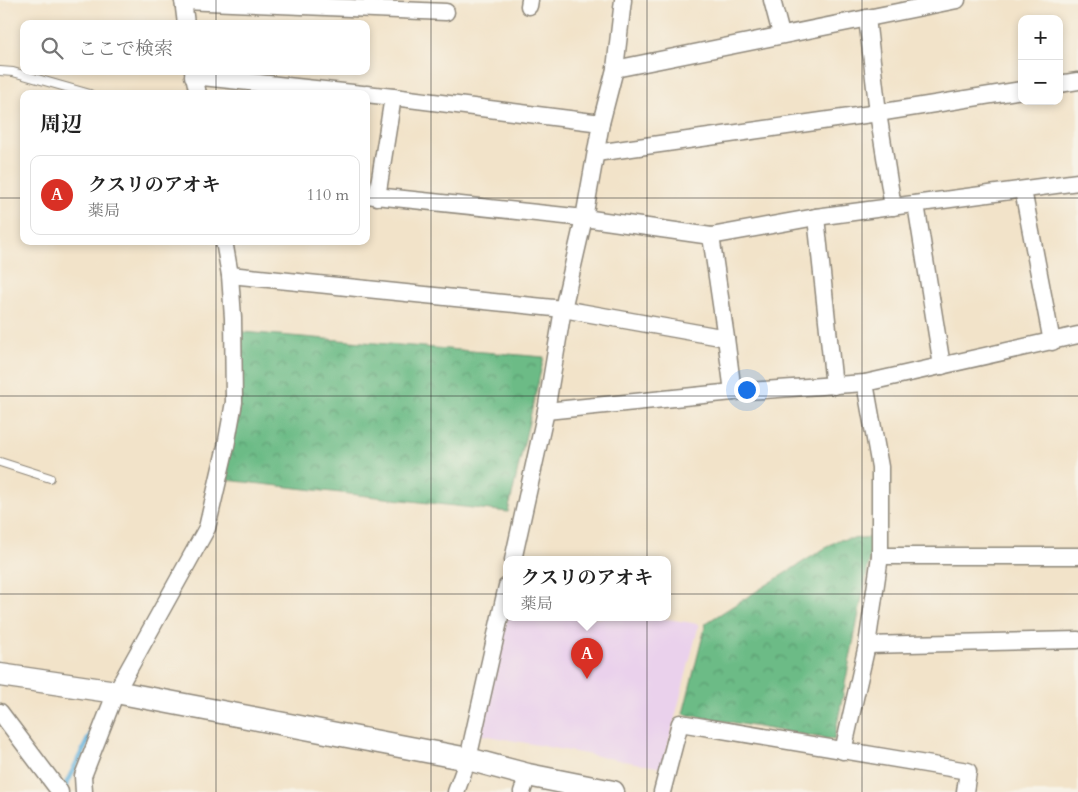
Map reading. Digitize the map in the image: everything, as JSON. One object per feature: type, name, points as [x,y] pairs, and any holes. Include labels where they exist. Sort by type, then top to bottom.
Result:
[{"type":"street","points":[[514,556],[546,411],[563,309],[615,69],[623,0]]},
{"type":"street","points":[[772,0],[781,34]]},
{"type":"street","points":[[615,69],[867,18],[910,4],[957,0]]},
{"type":"street","points":[[185,20],[183,1],[446,12]]},
{"type":"street","points":[[867,18],[878,113],[893,207]]},
{"type":"street","points":[[193,75],[197,90]]},
{"type":"street","points":[[201,75],[328,90]]},
{"type":"street","points":[[1063,83],[1078,81]]},
{"type":"street","points":[[596,153],[878,113],[1018,91]]},
{"type":"street","points":[[370,94],[602,123]]},
{"type":"street","points":[[393,97],[372,196],[584,218],[711,236],[816,217],[1078,182]]},
{"type":"street","points":[[1023,190],[1052,342]]},
{"type":"street","points":[[916,204],[942,366]]},
{"type":"street","points":[[816,217],[834,386]]},
{"type":"street","points":[[711,236],[733,392]]},
{"type":"street","points":[[84,792],[83,776],[116,692],[207,528],[234,402],[233,318],[230,275],[225,245]]},
{"type":"street","points":[[230,275],[563,309],[726,338]]},
{"type":"street","points":[[546,411],[733,392],[865,383],[1078,335]]},
{"type":"street","points":[[843,752],[867,646],[880,556],[880,467],[865,383]]},
{"type":"street","points":[[880,556],[1078,556]]},
{"type":"street","points":[[456,792],[468,759],[503,604]]},
{"type":"street","points":[[867,646],[1078,640]]},
{"type":"street","points":[[0,675],[116,692],[468,759],[525,784],[613,792]]},
{"type":"street","points":[[0,712],[60,792]]},
{"type":"street","points":[[662,792],[680,723],[843,752],[968,771],[965,792]]},
{"type":"lane","points":[[0,70],[20,74]]},
{"type":"lane","points":[[23,75],[76,90]]},
{"type":"lane","points":[[0,462],[50,478]]},
{"type":"shaded area","points":[[671,620],[699,624],[662,768],[478,734],[506,621]]},
{"type":"green space","points":[[230,331],[544,357],[508,512],[218,479],[239,416]]},
{"type":"green space","points":[[874,537],[834,740],[683,714],[706,623],[838,540]]},
{"type":"waterway","points":[[63,791],[92,732]]},
{"type":"place","name":"クスリのアオキ","points":[[587,679]]}]
